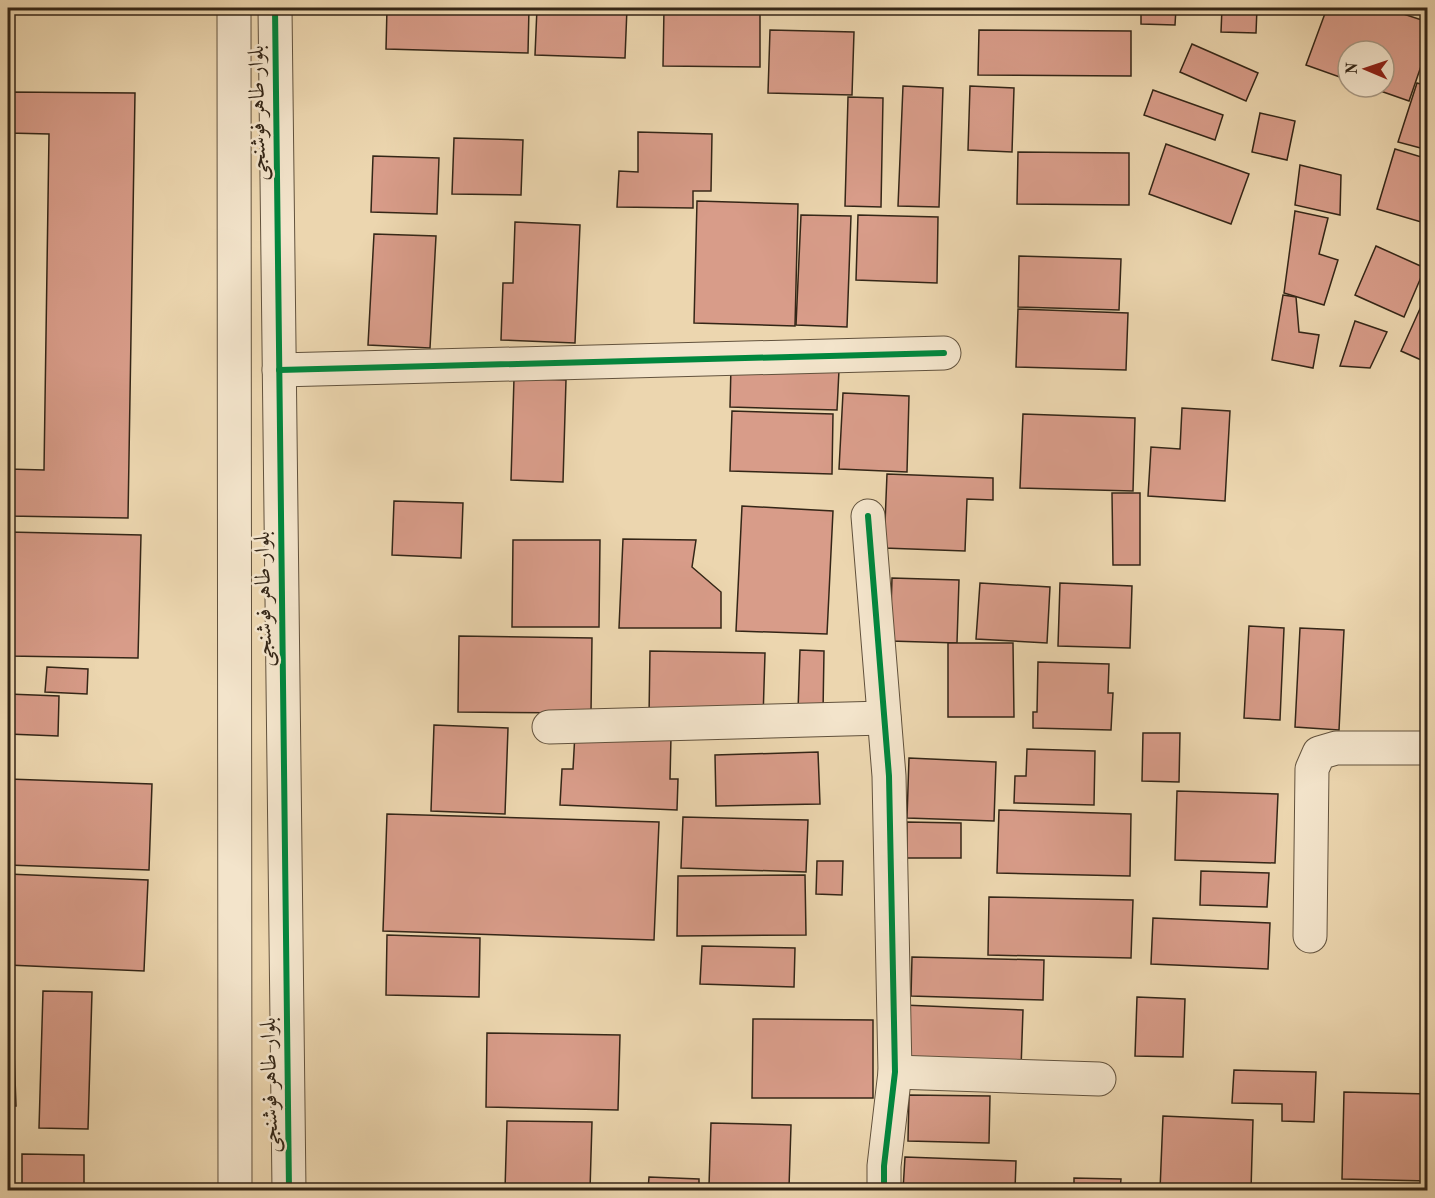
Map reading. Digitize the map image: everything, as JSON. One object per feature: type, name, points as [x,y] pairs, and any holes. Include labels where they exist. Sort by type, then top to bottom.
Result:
[{"type":"street","name":"بلوار طاهر فوشنجی","points":[[234,8],[235,1191]]},
{"type":"street","name":"بلوار طاهر فوشنجی","points":[[275,8],[289,1191]]},
{"type":"street","points":[[279,370],[944,353]]},
{"type":"street","points":[[868,516],[889,776],[895,1072],[884,1166],[884,1191]]},
{"type":"street","points":[[549,727],[884,718]]},
{"type":"street","points":[[1310,936],[1312,769],[1319,753],[1336,748],[1428,748]]},
{"type":"street","points":[[895,1072],[1099,1079]]},
{"type":"building","points":[[387,8],[529,8],[528,53],[386,49]]},
{"type":"building","points":[[537,8],[627,8],[625,58],[535,55]]},
{"type":"building","points":[[664,8],[760,8],[760,67],[663,66]]},
{"type":"building","points":[[1141,8],[1176,8],[1175,25],[1141,24]]},
{"type":"building","points":[[1222,8],[1257,8],[1256,33],[1221,32]]},
{"type":"building","points":[[1327,8],[1385,8],[1428,22],[1428,46],[1409,101],[1396,96],[1396,39],[1336,39],[1336,76],[1306,65]]},
{"type":"building","points":[[770,30],[854,32],[852,95],[768,93]]},
{"type":"building","points":[[979,30],[1131,31],[1131,76],[978,75]]},
{"type":"building","points":[[1192,44],[1258,73],[1246,101],[1180,72]]},
{"type":"building","points":[[1417,83],[1428,86],[1428,150],[1398,142]]},
{"type":"building","points":[[903,86],[943,88],[939,207],[898,206]]},
{"type":"building","points":[[970,86],[1014,88],[1012,152],[968,150]]},
{"type":"building","points":[[1153,90],[1223,115],[1215,140],[1144,115]]},
{"type":"building","points":[[8,92],[135,93],[128,518],[8,516],[8,469],[44,470],[49,134],[8,133]]},
{"type":"building","points":[[848,97],[883,98],[881,207],[845,206]]},
{"type":"building","points":[[1260,113],[1295,121],[1287,160],[1252,152]]},
{"type":"building","points":[[638,132],[712,134],[711,191],[693,191],[693,208],[617,207],[619,171],[638,172]]},
{"type":"building","points":[[454,138],[523,140],[521,195],[452,194]]},
{"type":"building","points":[[1166,144],[1249,174],[1231,224],[1149,194]]},
{"type":"building","points":[[1395,149],[1428,159],[1428,224],[1377,209]]},
{"type":"building","points":[[1018,152],[1129,153],[1129,205],[1017,204]]},
{"type":"building","points":[[373,156],[439,158],[437,214],[371,212]]},
{"type":"building","points":[[1300,165],[1341,175],[1340,215],[1295,205]]},
{"type":"building","points":[[697,201],[798,204],[795,326],[694,323]]},
{"type":"building","points":[[1295,211],[1328,218],[1319,254],[1338,260],[1324,305],[1284,293]]},
{"type":"building","points":[[801,215],[851,216],[847,327],[796,325]]},
{"type":"building","points":[[858,215],[938,217],[937,283],[856,280]]},
{"type":"building","points":[[515,222],[580,225],[575,343],[501,340],[503,283],[513,283]]},
{"type":"building","points":[[374,234],[436,236],[430,348],[368,345]]},
{"type":"building","points":[[1376,246],[1425,268],[1404,317],[1355,295]]},
{"type":"building","points":[[1019,256],[1121,259],[1119,310],[1018,307]]},
{"type":"building","points":[[1283,295],[1296,297],[1299,332],[1319,335],[1313,368],[1272,360]]},
{"type":"building","points":[[1423,302],[1428,303],[1428,363],[1401,351]]},
{"type":"building","points":[[1018,309],[1128,313],[1126,370],[1016,367]]},
{"type":"building","points":[[1355,321],[1387,332],[1370,368],[1340,366]]},
{"type":"building","points":[[731,366],[839,370],[837,410],[730,407]]},
{"type":"building","points":[[514,378],[566,380],[563,482],[511,480]]},
{"type":"building","points":[[843,393],[909,396],[907,472],[839,469]]},
{"type":"building","points":[[1182,408],[1230,411],[1225,501],[1148,496],[1151,447],[1180,449]]},
{"type":"building","points":[[732,411],[833,414],[832,474],[730,471]]},
{"type":"building","points":[[1023,414],[1135,418],[1133,491],[1020,488]]},
{"type":"building","points":[[887,474],[993,478],[993,500],[967,499],[965,551],[884,548]]},
{"type":"building","points":[[1112,493],[1140,493],[1140,565],[1113,565]]},
{"type":"building","points":[[394,501],[463,503],[461,558],[392,555]]},
{"type":"building","points":[[742,506],[833,511],[827,634],[736,631]]},
{"type":"building","points":[[8,532],[141,535],[138,658],[8,656]]},
{"type":"building","points":[[623,539],[696,540],[692,567],[721,592],[721,628],[619,628]]},
{"type":"building","points":[[513,540],[600,540],[599,627],[512,627]]},
{"type":"building","points":[[892,578],[959,580],[957,643],[890,641]]},
{"type":"building","points":[[980,583],[1050,587],[1047,643],[976,639]]},
{"type":"building","points":[[1060,583],[1132,586],[1130,648],[1058,646]]},
{"type":"building","points":[[1249,626],[1284,628],[1280,720],[1244,718]]},
{"type":"building","points":[[1300,628],[1344,630],[1339,730],[1295,727]]},
{"type":"building","points":[[459,636],[592,638],[591,713],[458,712]]},
{"type":"building","points":[[948,643],[1013,643],[1014,717],[948,717]]},
{"type":"building","points":[[800,650],[824,651],[823,712],[798,711]]},
{"type":"building","points":[[650,651],[765,653],[763,719],[649,717]]},
{"type":"building","points":[[1038,662],[1109,664],[1108,693],[1113,693],[1111,730],[1033,728],[1033,712],[1037,712]]},
{"type":"building","points":[[47,667],[88,669],[87,694],[45,692]]},
{"type":"building","points":[[8,694],[59,696],[58,736],[8,734]]},
{"type":"building","points":[[434,725],[508,728],[505,814],[431,811]]},
{"type":"building","points":[[575,733],[671,737],[670,779],[678,779],[677,810],[560,805],[562,769],[573,769]]},
{"type":"building","points":[[1143,733],[1180,733],[1179,782],[1142,781]]},
{"type":"building","points":[[1027,749],[1095,751],[1094,805],[1014,803],[1015,776],[1026,776]]},
{"type":"building","points":[[818,752],[820,804],[716,806],[715,755]]},
{"type":"building","points":[[909,758],[996,762],[994,821],[907,818]]},
{"type":"building","points":[[8,779],[152,784],[149,870],[8,865]]},
{"type":"building","points":[[1177,791],[1278,794],[1275,863],[1175,860]]},
{"type":"building","points":[[1423,799],[1428,799],[1428,863]]},
{"type":"building","points":[[999,810],[1131,814],[1130,876],[997,873]]},
{"type":"building","points":[[387,814],[659,822],[654,940],[383,931]]},
{"type":"building","points":[[683,817],[808,820],[806,872],[681,868]]},
{"type":"building","points":[[907,822],[961,823],[961,858],[907,858]]},
{"type":"building","points":[[817,861],[843,861],[842,895],[816,894]]},
{"type":"building","points":[[1201,871],[1269,873],[1267,907],[1200,905]]},
{"type":"building","points":[[8,874],[148,880],[144,971],[8,965]]},
{"type":"building","points":[[805,875],[806,935],[677,936],[678,876]]},
{"type":"building","points":[[989,897],[1133,900],[1131,958],[988,955]]},
{"type":"building","points":[[1153,918],[1270,923],[1268,969],[1151,964]]},
{"type":"building","points":[[387,935],[480,938],[479,997],[386,995]]},
{"type":"building","points":[[702,946],[795,948],[794,987],[700,984]]},
{"type":"building","points":[[912,957],[1044,960],[1043,1000],[911,996]]},
{"type":"building","points":[[43,991],[92,992],[88,1129],[39,1128]]},
{"type":"building","points":[[8,996],[12,996],[16,1106],[8,1106]]},
{"type":"building","points":[[1137,997],[1185,999],[1183,1057],[1135,1056]]},
{"type":"building","points":[[903,1005],[1023,1010],[1021,1069],[901,1065]]},
{"type":"building","points":[[753,1019],[873,1020],[873,1098],[752,1098]]},
{"type":"building","points":[[487,1033],[620,1035],[618,1110],[486,1107]]},
{"type":"building","points":[[1234,1070],[1316,1072],[1314,1122],[1282,1121],[1282,1104],[1232,1103]]},
{"type":"building","points":[[1344,1092],[1428,1094],[1428,1181],[1342,1179]]},
{"type":"building","points":[[909,1095],[990,1096],[989,1143],[908,1141]]},
{"type":"building","points":[[1163,1116],[1253,1120],[1251,1190],[1160,1190]]},
{"type":"building","points":[[507,1121],[592,1122],[590,1190],[505,1190]]},
{"type":"building","points":[[711,1123],[791,1125],[789,1188],[709,1186]]},
{"type":"building","points":[[22,1154],[84,1155],[84,1189],[22,1188]]},
{"type":"building","points":[[905,1157],[1016,1161],[1015,1190],[903,1190]]},
{"type":"building","points":[[649,1177],[699,1179],[699,1190],[648,1190]]},
{"type":"building","points":[[1074,1178],[1121,1179],[1120,1190],[1074,1190]]},
{"type":"cycle path","points":[[275,8],[289,1190]]},
{"type":"cycle path","points":[[279,370],[944,353]]},
{"type":"cycle path","points":[[868,516],[889,776],[895,1072],[884,1166],[884,1190]]}]
